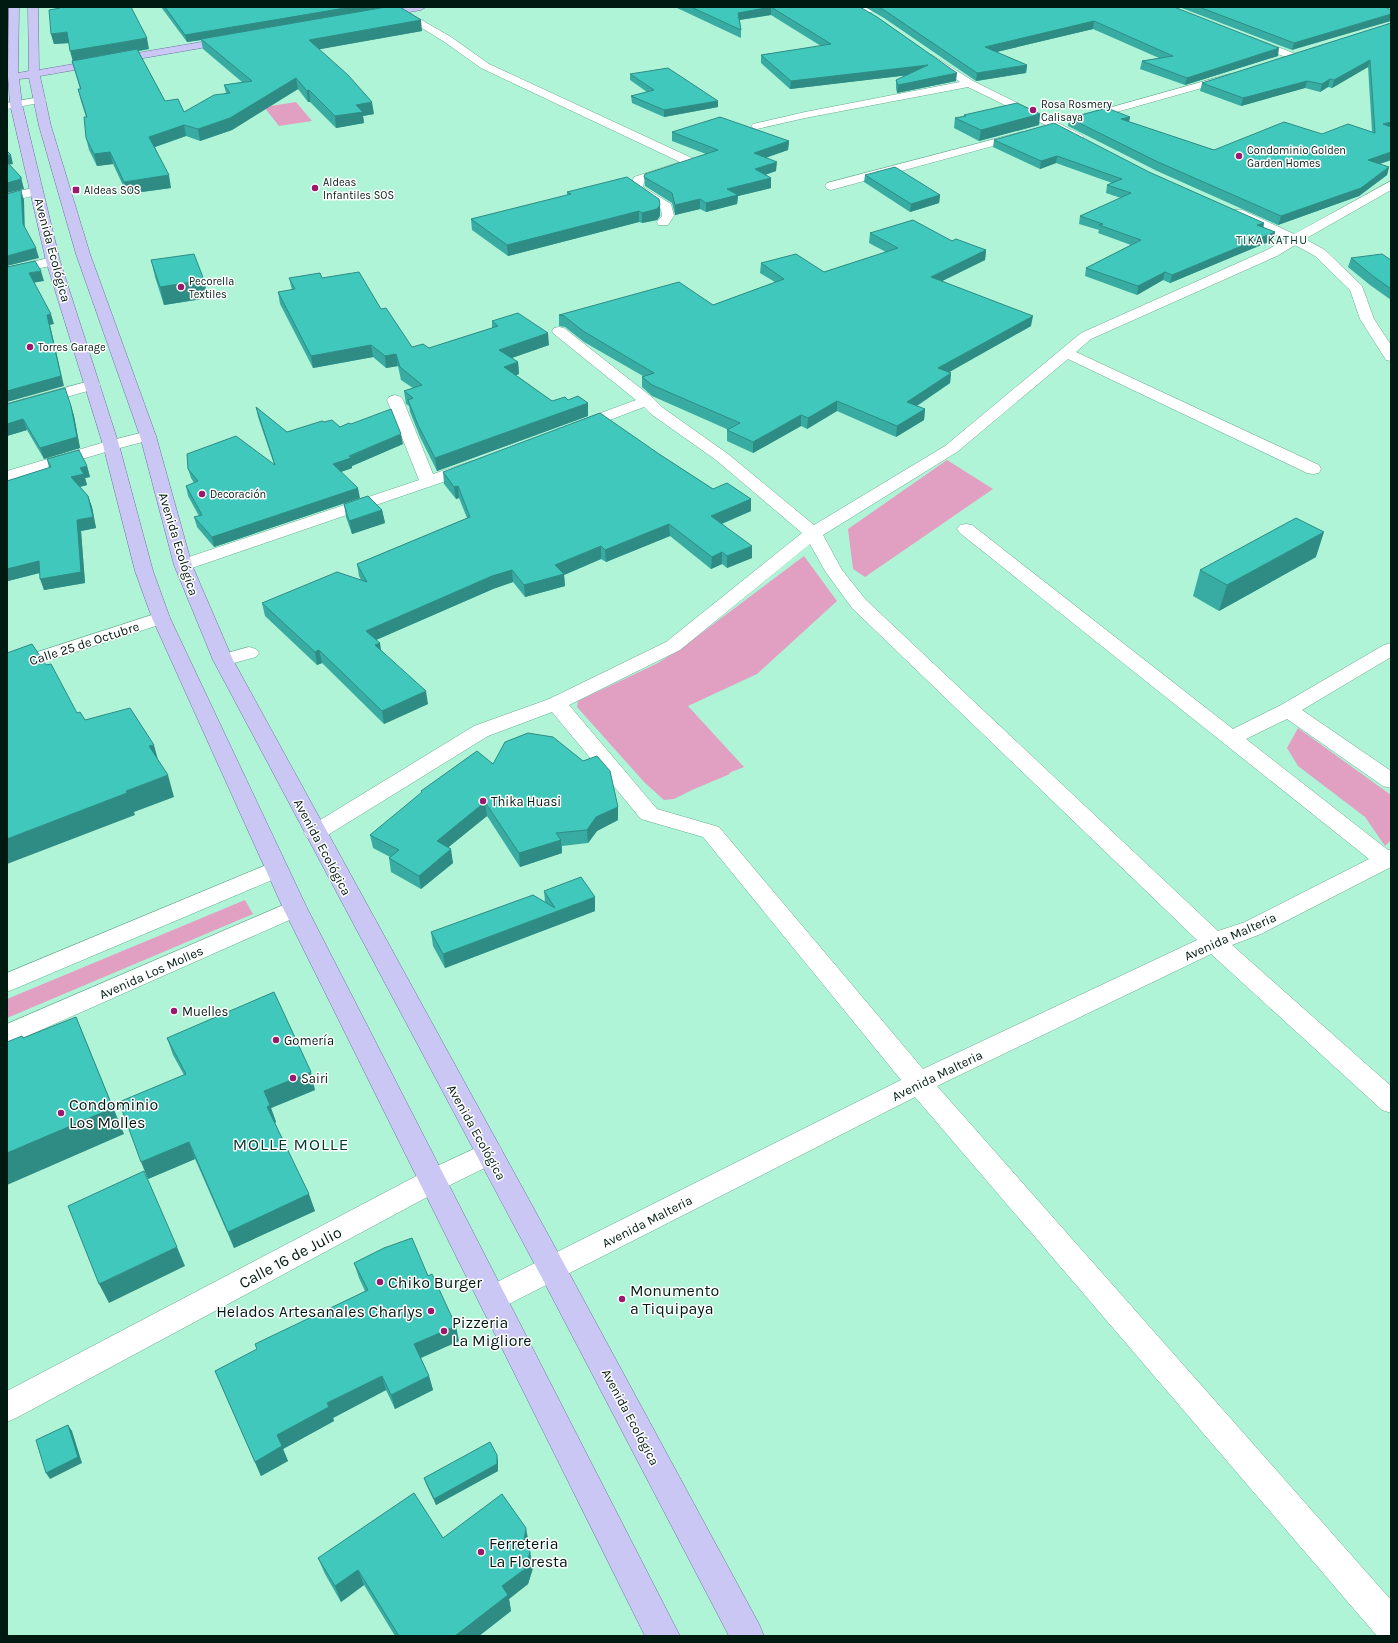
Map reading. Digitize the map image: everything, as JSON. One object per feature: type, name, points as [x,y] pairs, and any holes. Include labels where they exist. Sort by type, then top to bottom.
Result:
[{"type":"main road","name":"Avenida Ecológica","points":[[14,7],[10,33],[13,76],[11,105],[37,191],[53,261],[111,445],[144,571],[161,618],[295,908],[434,1180],[663,1636]]},
{"type":"main road","name":"Avenida Ecológica","points":[[33,7],[34,74],[45,126],[83,254],[148,436],[183,566],[223,660],[315,833],[552,1269],[747,1636]]},
{"type":"main road","points":[[368,16],[421,7]]},
{"type":"main road","points":[[13,76],[34,74],[237,39]]},
{"type":"street","points":[[859,9],[880,7]]},
{"type":"street","points":[[859,9],[874,18]]},
{"type":"street","points":[[399,10],[447,39],[485,66],[690,162],[638,180],[636,188],[667,208],[668,216],[663,222]]},
{"type":"street","points":[[1240,36],[1296,55],[1278,61]]},
{"type":"street","points":[[926,54],[969,83],[1090,144]]},
{"type":"street","points":[[831,186],[1056,126],[1200,86],[1243,72]]},
{"type":"street","points":[[757,126],[805,115],[969,83]]},
{"type":"street","points":[[11,105],[40,100]]},
{"type":"street","points":[[315,833],[480,731],[556,703],[673,646],[813,533],[951,449],[1086,336],[1272,253],[1391,186]]},
{"type":"street","points":[[7,198],[37,191]]},
{"type":"street","points":[[1223,207],[1295,239],[1320,253],[1357,289],[1366,319],[1391,357]]},
{"type":"street","points":[[7,272],[53,261]]},
{"type":"street","points":[[559,331],[647,401],[657,411],[722,457],[813,533],[834,571],[859,604],[1214,942],[1391,1102]]},
{"type":"street","points":[[1067,353],[1313,469]]},
{"type":"street","points":[[7,409],[93,385]]},
{"type":"street","points":[[396,400],[428,482]]},
{"type":"street","points":[[560,433],[647,401]]},
{"type":"street","points":[[7,476],[111,445],[148,436]]},
{"type":"street","points":[[183,566],[487,461]]},
{"type":"street","name":"Avenida Malteria","points":[[493,1298],[919,1083],[1214,942],[1253,928],[1388,859],[1231,738],[966,529]]},
{"type":"street","name":"Calle 25 de Octubre","points":[[7,668],[161,618]]},
{"type":"street","points":[[1231,738],[1288,710],[1391,648]]},
{"type":"street","points":[[223,660],[249,653]]},
{"type":"street","points":[[556,703],[649,814],[711,832],[919,1083],[1391,1626]]},
{"type":"street","points":[[1288,710],[1391,781]]},
{"type":"street","points":[[7,983],[276,869]]},
{"type":"street","name":"Avenida Los Molles","points":[[7,1034],[295,908]]},
{"type":"street","name":"Calle 16 de Julio","points":[[7,1407],[434,1180],[489,1154]]},
{"type":"shaded area","points":[[296,102],[312,121],[279,126],[264,107]]},
{"type":"shaded area","points":[[947,460],[993,489],[865,577],[853,569],[848,529]]},
{"type":"shaded area","points":[[804,556],[837,601],[757,674],[688,706],[744,767],[674,799],[664,800],[645,783],[577,707],[578,701],[658,663],[683,647]]},
{"type":"shaded area","points":[[1298,728],[1391,795],[1391,840],[1385,846],[1365,817],[1298,766],[1287,748]]},
{"type":"shaded area","points":[[245,900],[253,914],[7,1018],[7,999]]},
{"type":"building","points":[[60,7],[131,7],[147,38],[70,51],[67,32],[51,34],[49,10]]},
{"type":"building","points":[[165,7],[351,7],[185,35]]},
{"type":"building","points":[[386,7],[400,7],[421,20],[309,40],[348,75],[372,102],[356,105],[363,112],[335,116],[309,90],[307,91],[296,78],[230,118],[198,129],[184,125],[149,137],[169,175],[124,182],[110,152],[94,154],[86,138],[84,117],[87,117],[78,89],[81,89],[72,61],[137,49],[165,101],[178,99],[184,112],[214,95],[230,93],[224,85],[252,81],[201,39]]},
{"type":"building","points":[[691,7],[771,7],[738,13],[741,30]]},
{"type":"building","points":[[771,7],[860,7],[877,17],[957,73],[898,85],[896,80],[928,65],[791,81],[761,55],[831,44]]},
{"type":"building","points":[[878,7],[1174,7],[1279,48],[1187,78],[1142,61],[1173,56],[1094,21],[985,47],[1027,65],[977,73]]},
{"type":"building","points":[[1199,7],[1385,7],[1391,10],[1391,14],[1294,43]]},
{"type":"building","points":[[1391,23],[1391,122],[1383,124],[1391,127],[1391,152],[1368,160],[1389,167],[1361,188],[1281,216],[1158,162],[1069,118],[1107,108],[1130,117],[1121,119],[1214,150],[1284,122],[1322,134],[1348,124],[1375,133],[1370,60],[1334,80],[1330,79],[1322,84],[1307,81],[1243,98],[1202,83]]},
{"type":"building","points":[[668,68],[718,101],[664,110],[631,96],[654,90],[630,74]]},
{"type":"building","points":[[1017,103],[1040,114],[981,130],[955,118],[966,116],[964,115]]},
{"type":"building","points":[[720,117],[789,141],[754,153],[777,162],[755,169],[771,178],[727,189],[738,195],[706,203],[700,199],[675,205],[672,193],[644,177],[645,174],[718,150],[672,132]]},
{"type":"building","points":[[1054,123],[1149,172],[1264,223],[1257,225],[1275,232],[1172,275],[1165,272],[1138,286],[1086,268],[1141,240],[1099,225],[1103,224],[1080,216],[1131,193],[1107,185],[1122,179],[1057,156],[1041,161],[994,140]]},
{"type":"building","points":[[7,162],[21,177],[21,179],[7,183]]},
{"type":"building","points":[[895,167],[940,195],[911,204],[865,175]]},
{"type":"building","points":[[627,177],[659,199],[660,205],[657,209],[642,213],[639,211],[507,245],[471,219],[571,194],[567,192]]},
{"type":"building","points":[[21,190],[23,224],[36,248],[7,256],[7,194]]},
{"type":"building","points":[[913,220],[952,241],[956,239],[986,250],[931,277],[1033,316],[938,368],[951,373],[907,402],[925,409],[897,426],[837,401],[808,418],[801,415],[753,442],[727,430],[740,423],[652,385],[642,377],[654,373],[583,331],[564,316],[559,315],[679,282],[713,305],[784,279],[761,263],[796,254],[824,272],[898,248],[870,233]]},
{"type":"building","points":[[194,254],[204,280],[160,287],[151,260]]},
{"type":"building","points":[[1382,254],[1391,260],[1391,289],[1351,258]]},
{"type":"building","points":[[35,261],[41,271],[29,273],[51,314],[47,315],[61,376],[7,391],[7,267]]},
{"type":"building","points":[[359,272],[381,309],[386,308],[412,347],[423,344],[429,348],[498,326],[492,321],[518,313],[548,333],[499,350],[518,362],[504,367],[552,401],[565,397],[568,400],[578,396],[588,403],[435,458],[418,425],[408,400],[413,398],[404,391],[422,385],[400,367],[396,354],[385,356],[371,345],[311,356],[278,292],[295,289],[289,278],[320,273],[322,278]]},
{"type":"building","points":[[65,388],[71,406],[77,437],[40,448],[23,419],[7,424],[7,404]]},
{"type":"building","points":[[256,407],[287,432],[322,421],[332,420],[340,427],[391,409],[401,434],[349,456],[351,458],[333,464],[358,488],[212,537],[194,517],[202,515],[186,486],[198,481],[188,469],[187,454],[236,436],[275,465]]},
{"type":"building","points":[[600,413],[713,489],[727,483],[751,499],[711,516],[752,546],[727,556],[722,552],[712,557],[669,524],[605,550],[601,546],[555,565],[564,574],[524,585],[512,570],[492,576],[366,631],[380,643],[375,645],[426,691],[382,711],[319,650],[315,652],[262,603],[337,572],[367,582],[357,564],[470,517],[458,486],[454,487],[443,472]]},
{"type":"building","points":[[79,450],[87,466],[80,468],[84,474],[71,477],[88,496],[93,517],[77,520],[81,572],[40,579],[39,561],[7,569],[7,481],[51,467],[47,459]]},
{"type":"building","points":[[368,496],[382,510],[349,521],[344,504]]},
{"type":"building","points":[[1296,518],[1324,532],[1227,585],[1200,570]]},
{"type":"building","points":[[32,644],[46,665],[51,664],[77,713],[80,712],[85,720],[130,708],[154,745],[149,746],[168,775],[126,791],[127,793],[7,839],[7,653]]},
{"type":"building","points":[[528,733],[553,737],[583,761],[597,756],[610,771],[618,807],[596,817],[587,830],[556,833],[561,840],[519,853],[485,802],[437,841],[451,849],[419,876],[389,858],[399,850],[370,835],[422,792],[421,791],[477,751],[493,764],[505,742]]},
{"type":"building","points":[[581,877],[595,897],[443,954],[431,932],[533,895],[555,908],[544,891]]},
{"type":"building","points":[[274,992],[311,1072],[264,1091],[270,1105],[267,1107],[309,1194],[228,1232],[189,1142],[141,1162],[119,1102],[186,1074],[167,1038]]},
{"type":"building","name":"Condominio Los Molles","points":[[76,1017],[113,1108],[7,1153],[7,1042],[22,1036],[23,1038]]},
{"type":"building","points":[[144,1171],[177,1247],[99,1284],[68,1206]]},
{"type":"building","points":[[412,1238],[428,1276],[432,1274],[456,1326],[414,1344],[429,1376],[391,1395],[382,1376],[327,1403],[329,1407],[277,1435],[282,1446],[255,1462],[215,1371],[257,1349],[255,1344],[368,1290],[354,1263],[384,1248]]},
{"type":"building","points":[[68,1425],[78,1457],[46,1473],[36,1440]]},
{"type":"building","points":[[490,1442],[497,1455],[497,1464],[434,1499],[424,1478]]},
{"type":"building","points":[[414,1493],[443,1538],[502,1494],[526,1528],[524,1540],[530,1552],[525,1569],[502,1586],[508,1595],[455,1636],[399,1636],[358,1570],[335,1586],[318,1558]]},
{"type":"place","name":"Rosa Rosmery Calisaya","points":[[1033,110]]},
{"type":"place","name":"Condominio Golden Garden Homes","points":[[1239,156]]},
{"type":"place","name":"Aldeas Infantiles SOS","points":[[315,188]]},
{"type":"place","name":"Aldeas SOS","points":[[76,190]]},
{"type":"place","name":"Pecorella Textiles","points":[[181,287]]},
{"type":"place","name":"Torres Garage","points":[[30,347]]},
{"type":"place","name":"Decoración","points":[[202,494]]},
{"type":"place","name":"Thika Huasi","points":[[483,801]]},
{"type":"place","name":"Muelles","points":[[174,1011]]},
{"type":"place","name":"Gomería","points":[[276,1040]]},
{"type":"place","name":"Sairi","points":[[293,1078]]},
{"type":"place","name":"Condominio Los Molles","points":[[61,1113]]},
{"type":"place","name":"Chiko Burger","points":[[380,1282]]},
{"type":"place","name":"Monumento a Tiquipaya","points":[[622,1299]]},
{"type":"place","name":"Helados Artesanales Charlys","points":[[431,1311]]},
{"type":"place","name":"Pizzeria La Migliore","points":[[444,1331]]},
{"type":"place","name":"Ferreteria La Floresta","points":[[481,1552]]},
{"type":"district","name":"TIKA KATHU","points":[[1272,240]]},
{"type":"district","name":"MOLLE MOLLE","points":[[291,1144]]}]
